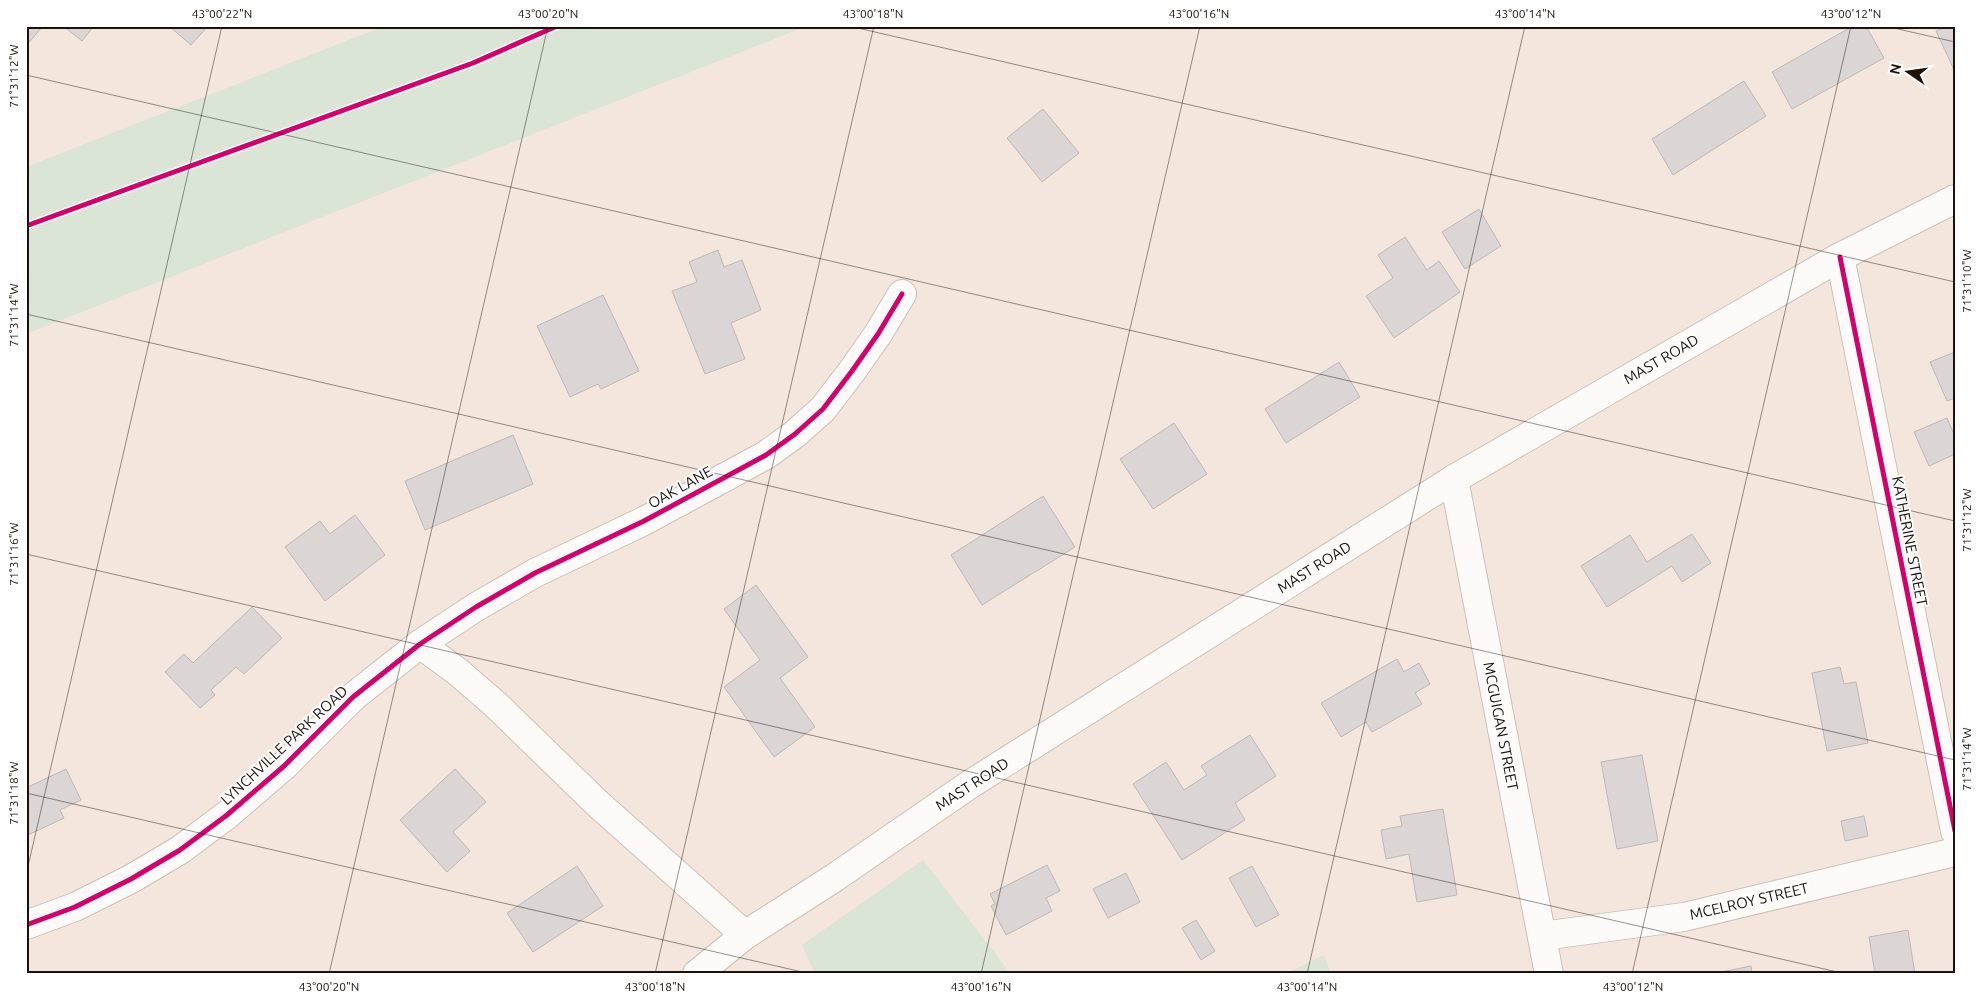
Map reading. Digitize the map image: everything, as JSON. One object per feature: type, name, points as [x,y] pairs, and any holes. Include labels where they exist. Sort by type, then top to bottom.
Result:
[{"type":"street","name":"MAST ROAD","points":[[697,974],[745,936],[834,878],[969,785],[1454,479],[1840,257],[1955,199]]},
{"type":"street","name":"KATHERINE STREET","points":[[1840,257],[1955,831]]},
{"type":"street","name":"OAK LANE","points":[[420,644],[476,607],[535,573],[644,521],[766,455],[795,434],[823,410],[878,334],[902,294]]},
{"type":"street","name":"MCGUIGAN STREET","points":[[1454,479],[1549,974]]},
{"type":"street","name":"LYNCHVILLE PARK ROAD","points":[[26,925],[75,907],[131,880],[180,850],[227,815],[284,766],[353,696],[420,644]]},
{"type":"street","points":[[420,644],[458,672],[495,704],[597,803],[745,936]]},
{"type":"street","name":"MCELROY STREET","points":[[1542,936],[1684,916],[1955,852]]},
{"type":"green space","points":[[384,26],[807,26],[26,334],[26,167]]},
{"type":"green space","points":[[923,860],[1011,974],[815,974],[802,945]]},
{"type":"green space","points":[[1324,955],[1331,974],[1285,974]]},
{"type":"building","points":[[26,26],[43,26],[26,46]]},
{"type":"building","points":[[63,26],[94,26],[82,41]]},
{"type":"building","points":[[169,26],[208,26],[191,45]]},
{"type":"building","points":[[1853,26],[1866,26],[1884,58],[1792,109],[1772,72]]},
{"type":"building","points":[[1947,26],[1955,26],[1955,72],[1936,31]]},
{"type":"building","points":[[1744,81],[1766,116],[1673,175],[1652,139]]},
{"type":"building","points":[[1043,109],[1079,153],[1042,182],[1007,138]]},
{"type":"building","points":[[1479,209],[1501,246],[1465,269],[1442,232]]},
{"type":"building","points":[[1405,237],[1427,270],[1439,261],[1460,292],[1394,338],[1366,296],[1393,278],[1378,255]]},
{"type":"building","points":[[718,250],[724,267],[742,260],[761,310],[731,323],[745,359],[705,374],[672,291],[697,282],[689,262]]},
{"type":"building","points":[[603,295],[639,371],[601,389],[598,384],[570,397],[537,326]]},
{"type":"building","points":[[1955,352],[1955,398],[1947,401],[1930,362]]},
{"type":"building","points":[[1339,362],[1360,397],[1286,443],[1265,409]]},
{"type":"building","points":[[1947,418],[1955,437],[1955,454],[1929,466],[1914,432]]},
{"type":"building","points":[[1174,423],[1207,474],[1153,509],[1120,459]]},
{"type":"building","points":[[513,435],[533,484],[425,530],[405,481]]},
{"type":"building","points":[[1043,496],[1075,547],[982,605],[951,555]]},
{"type":"building","points":[[355,515],[385,555],[325,601],[285,547],[320,521],[330,534]]},
{"type":"building","points":[[1692,534],[1711,563],[1682,582],[1672,566],[1607,607],[1581,566],[1630,535],[1647,562]]},
{"type":"building","points":[[756,585],[808,657],[780,678],[815,727],[774,757],[724,687],[760,660],[724,609]]},
{"type":"building","points":[[252,607],[282,638],[244,674],[236,667],[211,690],[215,695],[200,708],[165,672],[184,654],[193,663]]},
{"type":"building","points":[[1397,659],[1404,672],[1419,663],[1430,684],[1415,693],[1422,704],[1372,732],[1366,722],[1341,737],[1321,703]]},
{"type":"building","points":[[1840,667],[1844,684],[1856,682],[1868,743],[1827,751],[1812,673]]},
{"type":"building","points":[[1250,735],[1276,776],[1235,803],[1245,820],[1182,860],[1133,784],[1166,762],[1184,790],[1207,775],[1201,766]]},
{"type":"building","points":[[1642,755],[1658,841],[1617,849],[1601,762]]},
{"type":"building","points":[[66,769],[81,800],[60,810],[64,818],[26,836],[26,788]]},
{"type":"building","points":[[455,769],[486,802],[453,832],[470,851],[447,872],[400,820]]},
{"type":"building","points":[[1443,809],[1457,895],[1417,902],[1409,854],[1386,859],[1381,830],[1402,826],[1400,816]]},
{"type":"building","points":[[1864,816],[1868,836],[1845,841],[1841,821]]},
{"type":"building","points":[[1047,865],[1060,891],[1046,898],[1052,911],[1006,935],[991,906],[995,904],[990,894]]},
{"type":"building","points":[[577,866],[603,906],[533,952],[507,913]]},
{"type":"building","points":[[1252,866],[1279,915],[1256,927],[1229,878]]},
{"type":"building","points":[[1126,873],[1140,902],[1108,918],[1093,889]]},
{"type":"building","points":[[1196,920],[1215,951],[1201,960],[1182,928]]},
{"type":"building","points":[[1908,930],[1915,974],[1875,974],[1869,937]]},
{"type":"building","points":[[1751,966],[1752,974],[1711,974]]},
{"type":"cycle path","points":[[26,226],[473,63],[557,26]]},
{"type":"cycle path","points":[[1840,257],[1955,831]]},
{"type":"cycle path","points":[[26,925],[75,907],[131,879],[180,850],[227,815],[284,766],[353,697],[420,644],[476,607],[535,573],[644,521],[766,455],[795,434],[823,409],[878,334],[902,294]]}]
